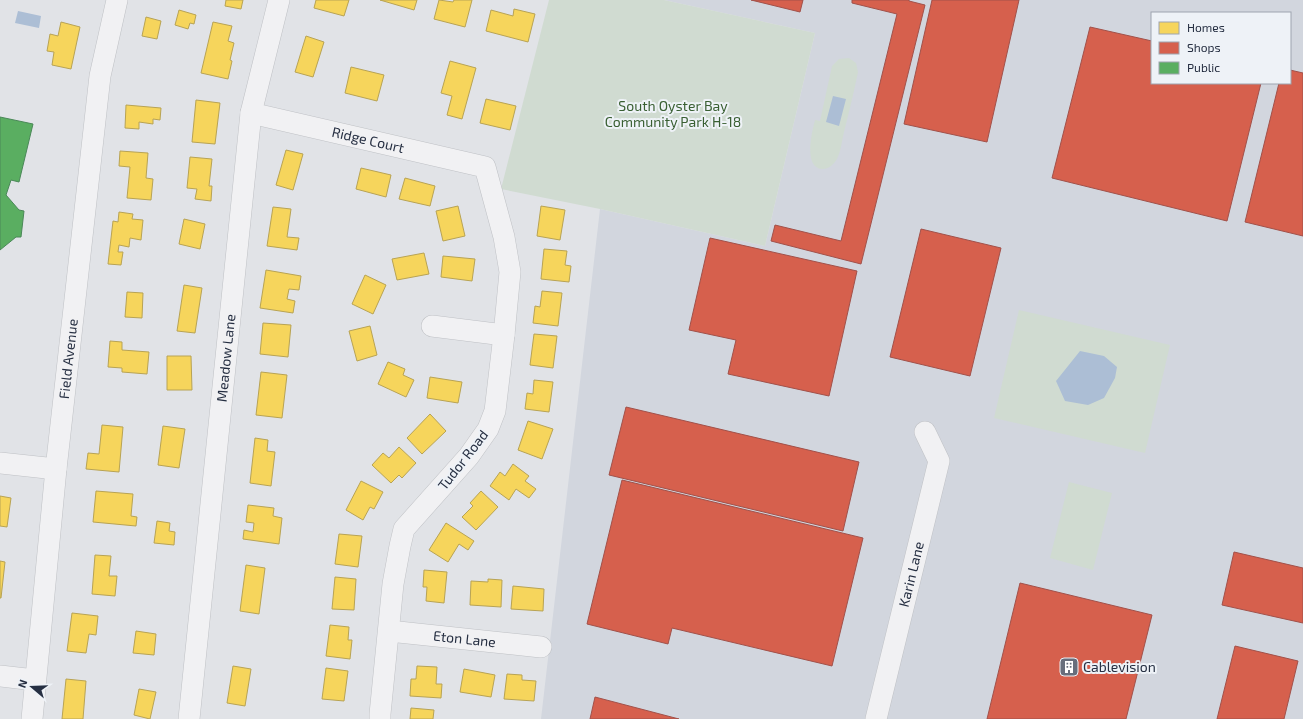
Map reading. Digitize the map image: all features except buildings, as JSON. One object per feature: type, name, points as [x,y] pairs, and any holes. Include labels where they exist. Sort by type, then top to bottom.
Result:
[{"type":"street","name":"Field Avenue","points":[[32,719],[56,469],[100,76],[117,0]]},
{"type":"street","name":"Meadow Lane","points":[[189,719],[251,113],[278,0]]},
{"type":"street","name":"Ridge Court","points":[[251,113],[485,167]]},
{"type":"street","name":"Tudor Road","points":[[380,719],[393,584],[404,529],[469,456],[488,429],[495,410],[510,272],[504,237],[485,167]]},
{"type":"street","points":[[432,326],[504,335]]},
{"type":"street","name":"Karin Lane","points":[[876,719],[939,461],[925,432]]},
{"type":"street","points":[[0,463],[56,469]]},
{"type":"street","name":"Eton Lane","points":[[389,631],[541,647]]},
{"type":"street","points":[[0,676],[35,680]]},
{"type":"shaded area","points":[[664,0],[1303,0],[1303,719],[541,719],[600,209],[765,246],[815,33]]},
{"type":"green space","name":"South Oyster Bay Community Park H-18","points":[[549,0],[664,0],[815,33],[765,246],[600,209],[501,189]]},
{"type":"green space","points":[[849,58],[856,63],[858,72],[840,149],[834,163],[825,169],[822,169],[816,167],[812,162],[811,156],[810,148],[815,120],[820,121],[832,66],[839,59]]},
{"type":"green space","points":[[1019,310],[1170,345],[1145,453],[994,418]]},
{"type":"green space","points":[[1069,482],[1112,493],[1093,570],[1050,558]]},
{"type":"water","points":[[18,11],[41,16],[39,28],[15,23]]},
{"type":"water","points":[[833,96],[846,99],[839,126],[826,122]]},
{"type":"water","points":[[1080,351],[1104,356],[1117,367],[1115,378],[1104,398],[1088,405],[1065,401],[1056,381]]},
{"type":"place","name":"Cablevision","points":[[1069,667]]}]
